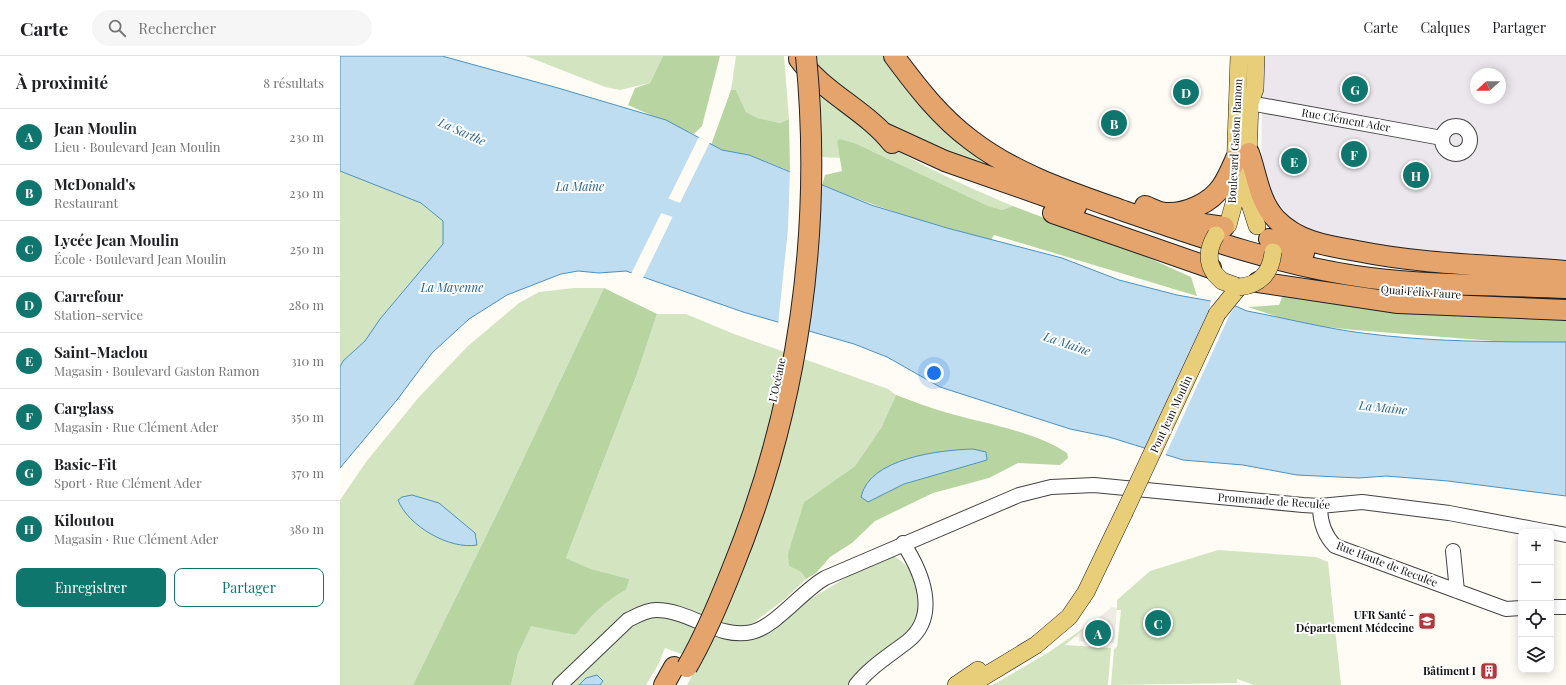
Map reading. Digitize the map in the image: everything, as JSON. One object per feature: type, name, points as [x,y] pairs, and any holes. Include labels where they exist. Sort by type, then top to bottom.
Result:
[{"type":"highway","points":[[796,56],[839,99],[884,133],[945,161],[1006,184],[1204,250],[1288,250],[1383,266],[1566,278]]},
{"type":"highway","name":"L’Océane","points":[[680,673],[748,491],[772,406],[786,337],[795,267],[799,199],[799,128],[796,56]]},
{"type":"highway","name":"L’Océane","points":[[664,685],[680,673],[723,590],[754,512],[775,442],[794,360],[804,289],[811,201],[811,118],[806,56]]},
{"type":"highway","points":[[895,57],[919,90],[958,129],[986,151],[1013,166],[1067,191],[1204,239],[1272,249]]},
{"type":"highway","points":[[895,57],[911,68],[952,111],[998,145],[1073,180],[1165,213],[1196,223],[1223,229]]},
{"type":"highway","points":[[884,133],[895,147],[951,174],[1018,200],[1181,257],[1215,278]]},
{"type":"highway","points":[[1165,213],[1190,209],[1210,199],[1222,186],[1243,155],[1256,172],[1261,193],[1269,210],[1282,225],[1307,240],[1395,258],[1450,264],[1566,271]]},
{"type":"highway","name":"Quai Félix Faure","points":[[1272,249],[1385,279],[1566,288]]},
{"type":"highway","name":"Quai Félix Faure","points":[[1272,249],[1328,282],[1383,290],[1566,299]]},
{"type":"highway","points":[[1244,287],[1298,287],[1398,303],[1566,310]]},
{"type":"main road","name":"Boulevard Gaston Ramon","points":[[1239,56],[1243,155],[1248,198],[1272,249]]},
{"type":"main road","name":"Boulevard Gaston Ramon","points":[[1247,56],[1247,92],[1250,103]]},
{"type":"main road","name":"Boulevard Gaston Ramon","points":[[1215,278],[1208,256],[1210,244],[1223,229],[1234,203],[1243,155],[1250,103],[1254,89],[1256,56]]},
{"type":"main road","points":[[1223,229],[1244,223],[1272,249]]},
{"type":"main road","name":"Pont Jean Moulin","points":[[970,685],[1036,645],[1069,617],[1086,592],[1217,314],[1244,287],[1269,271],[1272,262],[1272,249]]},
{"type":"main road","points":[[1215,278],[1244,287]]},
{"type":"main road","name":"Pont Jean Moulin","points":[[1215,278],[1217,314]]},
{"type":"main road","points":[[956,685],[1056,621],[1078,603]]},
{"type":"street","name":"Rue Clément Ader","points":[[1250,103],[1442,138]]},
{"type":"street","name":"Promenade de Reculée","points":[[560,685],[628,620],[641,614],[655,610],[675,613],[700,622],[718,631],[733,634],[754,631],[773,620],[812,585],[849,566],[1019,496],[1052,487],[1094,485],[1320,506],[1362,502],[1406,507],[1533,529]]},
{"type":"street","name":"Rue Haute de Reculée","points":[[1320,506],[1320,518],[1324,531],[1334,546],[1506,609],[1518,608]]},
{"type":"street","name":"Promenade de Reculée","points":[[1554,533],[1566,535]]},
{"type":"street","points":[[856,685],[870,670],[913,636],[924,617],[926,603],[925,591],[904,543]]},
{"type":"street","name":"Rue Haute de Reculée","points":[[1453,551],[1457,591]]},
{"type":"street","points":[[1554,607],[1566,606]]},
{"type":"shaded area","points":[[1263,56],[1566,56],[1566,263],[1373,250],[1310,232],[1290,218],[1276,200],[1261,169]]},
{"type":"shaded area","points":[[1112,607],[1117,608],[1114,643],[1079,641],[1079,637],[1074,637]]},
{"type":"green space","points":[[526,56],[663,56],[650,83],[620,90],[605,87]]},
{"type":"green space","points":[[663,56],[720,56],[702,126],[694,134],[628,105],[635,88],[650,83]]},
{"type":"green space","points":[[736,56],[784,56],[789,119],[780,123],[756,118],[746,112],[736,90],[731,90]]},
{"type":"green space","points":[[815,56],[884,56],[916,98],[1000,172],[896,131],[816,69]]},
{"type":"green space","points":[[731,90],[736,90],[746,112],[757,118],[780,123],[789,119],[790,171],[749,155],[722,150],[711,145]]},
{"type":"green space","points":[[819,93],[841,112],[887,145],[936,171],[1013,206],[1002,210],[986,205],[857,144],[840,140],[837,141],[841,158],[821,157]]},
{"type":"green space","points":[[840,139],[857,144],[986,205],[1002,210],[1013,206],[1140,254],[1191,277],[1197,296],[994,235],[991,240],[927,222],[863,201],[822,185],[825,175],[842,171],[837,141]]},
{"type":"green space","points":[[340,171],[421,203],[443,221],[443,244],[380,319],[365,341],[343,361],[340,367]]},
{"type":"green space","points":[[574,288],[604,288],[509,489],[413,685],[340,685],[340,500],[366,462],[419,397],[468,346],[519,303],[539,292]],"holes":[[[412,495],[439,503],[455,517]]]},
{"type":"green space","points":[[604,288],[657,314],[637,374],[566,558],[591,569],[629,579],[626,590],[611,599],[575,635],[531,626],[518,654],[511,685],[413,685],[509,489]]},
{"type":"green space","points":[[1283,295],[1566,317],[1566,344],[1545,345],[1354,330],[1299,324],[1248,307],[1279,305]]},
{"type":"green space","points":[[657,314],[686,314],[734,334],[888,389],[896,395],[881,428],[855,466],[804,502],[789,566],[801,572],[806,579],[785,599],[753,623],[738,628],[721,625],[668,604],[648,603],[622,615],[580,661],[554,685],[511,685],[518,654],[531,625],[575,635],[611,599],[626,590],[628,579],[591,569],[566,558],[637,374]]},
{"type":"green space","points":[[896,395],[941,411],[1040,439],[1067,453],[1068,458],[1060,465],[1018,463],[989,478],[933,493],[875,521],[852,543],[830,557],[816,573],[806,579],[801,572],[789,566],[788,554],[804,502],[855,466],[881,428]],"holes":[[[986,452],[987,460],[904,484],[868,502],[863,489]]]},
{"type":"green space","points":[[1218,550],[1316,557],[1328,562],[1341,685],[1254,685],[1237,679],[1237,683],[1111,685],[1114,649],[1117,647],[1121,610],[1117,610],[1117,600],[1150,571]]},
{"type":"green space","points":[[893,555],[902,561],[914,577],[921,597],[921,612],[911,630],[902,640],[853,685],[687,685],[700,661],[665,648],[658,665],[646,685],[600,685],[603,681],[586,678],[579,685],[568,685],[620,634],[646,617],[669,618],[731,639],[755,640],[802,604],[867,565]]},
{"type":"green space","points":[[1087,627],[1065,645],[1111,648],[1108,685],[993,685],[1049,652]]},
{"type":"water","name":"La Maine","points":[[340,56],[442,56],[558,88],[666,120],[722,150],[749,155],[871,205],[947,228],[1062,258],[1119,280],[1177,295],[1233,305],[1247,311],[1304,323],[1362,333],[1438,340],[1489,342],[1566,342],[1566,496],[1448,481],[1386,476],[1359,478],[1297,475],[1243,465],[1183,460],[1109,437],[1070,429],[940,387],[887,357],[854,344],[743,312],[626,271],[599,273],[578,271],[561,274],[507,295],[469,319],[432,353],[397,400],[340,468],[340,367],[343,361],[365,341],[380,319],[443,244],[443,221],[421,203],[340,171]]},
{"type":"water","points":[[973,449],[986,452],[987,460],[904,484],[868,502],[861,497],[867,484],[877,473],[891,465],[925,454]]},
{"type":"water","points":[[412,495],[439,503],[475,533],[477,545],[466,546],[455,544],[443,540],[420,527],[403,510],[398,500],[402,497]]},
{"type":"water","points":[[597,675],[603,681],[600,685],[579,685],[586,678]]},
{"type":"pier","points":[[699,137],[710,142],[676,211],[665,206],[665,208],[675,212],[643,278],[631,274]]},
{"type":"pier","points":[[790,169],[821,182],[818,255],[808,334],[778,325],[788,229]]},
{"type":"pier","points":[[1211,299],[1236,305],[1230,314],[1165,456],[1145,450],[1209,311]]},
{"type":"waterway","name":"La Maine","points":[[643,198],[699,218]]},
{"type":"place","name":"Basic-Fit","points":[[1355,89]]},
{"type":"place","name":"Carrefour","points":[[1186,92]]},
{"type":"place","name":"McDonald's","points":[[1114,123]]},
{"type":"place","name":"Carglass","points":[[1354,154]]},
{"type":"place","name":"Saint-Maclou","points":[[1294,161]]},
{"type":"place","name":"Kiloutou","points":[[1416,175]]},
{"type":"place","name":"UFR Santé - Département Médecine","points":[[1427,621]]},
{"type":"place","name":"Lycée Jean Moulin","points":[[1158,623]]},
{"type":"place","name":"Jean Moulin","points":[[1098,633]]},
{"type":"place","name":"Bâtiment I","points":[[1489,671]]},
{"type":"water label","name":"La Sarthe","points":[[462,132]]},
{"type":"water label","name":"La Mayenne","points":[[452,288]]}]
